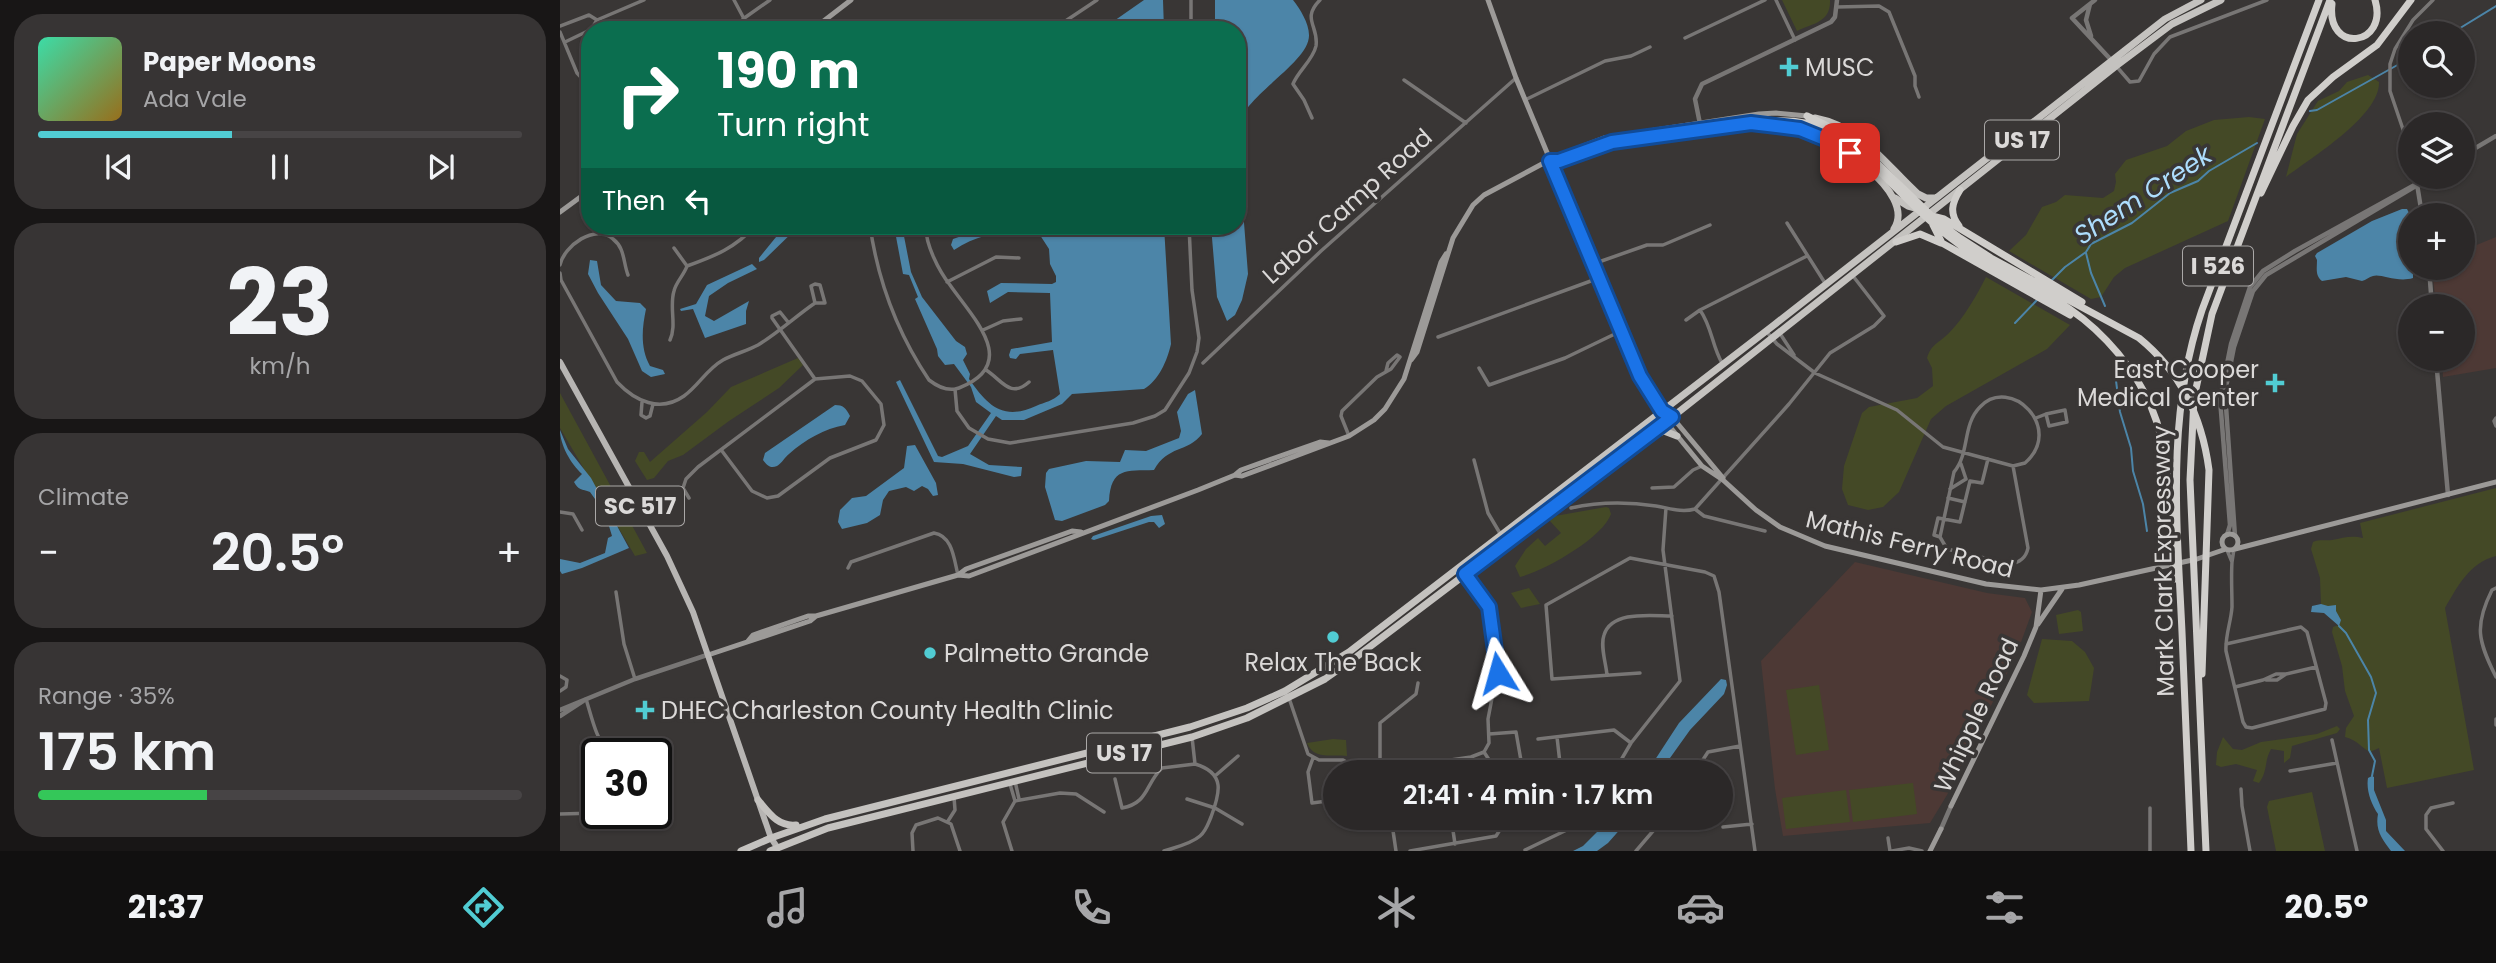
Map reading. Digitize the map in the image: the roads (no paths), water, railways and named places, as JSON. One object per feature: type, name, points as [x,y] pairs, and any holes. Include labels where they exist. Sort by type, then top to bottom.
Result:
[{"type":"highway","name":"US 17","points":[[741,851],[814,823],[1177,730],[1247,708],[1285,691],[1349,652],[1892,233],[1960,190],[2165,19],[2201,0]]},
{"type":"highway","name":"US 17","points":[[775,850],[828,828],[1192,737],[1247,718],[1325,679],[1773,339],[1896,242],[1936,198],[2114,63],[2172,24],[2221,0]]},
{"type":"highway","name":"Mark Clark Expressway","points":[[2191,851],[2182,631],[2176,574],[2176,439],[2189,354],[2211,286],[2319,0]]},
{"type":"highway","name":"Mark Clark Expressway","points":[[2206,851],[2190,461],[2196,382],[2210,321],[2331,0]]},
{"type":"highway","points":[[2331,0],[2331,19],[2335,29],[2342,36],[2356,38],[2367,34],[2374,27],[2378,11],[2375,0]]},
{"type":"highway","points":[[2234,255],[2302,109],[2333,77],[2362,58],[2381,41],[2411,0]]},
{"type":"highway","points":[[1807,116],[1829,121],[1857,135],[1879,153],[1914,190],[1926,198],[1936,198]]},
{"type":"highway","points":[[1807,116],[1850,136],[1887,175]]},
{"type":"highway","points":[[1751,123],[1796,121],[1827,130],[1856,149],[1937,221],[1989,260],[2060,302],[2091,326],[2132,371],[2157,420],[2165,448],[2175,546]]},
{"type":"highway","points":[[1751,123],[1800,129],[1832,142],[1866,167],[1892,197],[1900,212],[1892,233]]},
{"type":"highway","points":[[1914,190],[1942,243]]},
{"type":"highway","points":[[1960,190],[1951,208],[1961,229]]},
{"type":"highway","points":[[1892,197],[1908,206],[1941,217],[2120,327],[2154,350],[2187,394],[2206,444],[2209,470],[2200,731]]},
{"type":"highway","points":[[1896,242],[1920,234],[1942,243],[2091,326]]},
{"type":"highway","points":[[1989,260],[2120,327]]},
{"type":"highway","points":[[1641,441],[1646,441],[1662,431],[1677,436]]},
{"type":"highway","points":[[758,800],[778,822],[788,826],[814,823]]},
{"type":"main road","points":[[824,21],[851,0]]},
{"type":"main road","name":"Mathis Ferry Road","points":[[1488,0],[1516,78],[1640,376],[1669,420],[1719,471],[1723,480]]},
{"type":"main road","points":[[708,655],[748,640],[763,638],[816,616],[958,575],[966,569],[1072,531],[1081,532],[1349,436],[1374,420],[1385,409],[1404,379],[1441,261],[1448,252],[1457,229],[1473,205],[1484,195],[1574,149],[1604,138],[1699,122],[1776,113],[1807,116]]},
{"type":"main road","points":[[1550,161],[1559,161],[1612,142],[1751,123]]},
{"type":"main road","points":[[560,212],[581,197]]},
{"type":"main road","name":"SC 517","points":[[560,362],[667,556],[693,612],[775,850]]},
{"type":"main road","name":"Mathis Ferry Road","points":[[1669,420],[1677,436],[1702,466],[1772,521],[1811,542],[1986,584],[2041,590],[2062,588],[2197,559],[2496,482]]},
{"type":"main road","points":[[2225,538],[2231,549],[2238,544],[2236,537]]},
{"type":"main road","name":"Mathis Ferry Road","points":[[2188,560],[2210,550],[2225,538],[2236,537],[2258,542]]},
{"type":"main road","points":[[2036,627],[2062,588]]},
{"type":"main road","name":"Whipple Road","points":[[1951,806],[2024,656],[2036,627],[2041,590]]},
{"type":"main road","points":[[748,640],[753,635],[808,616],[816,616]]},
{"type":"main road","points":[[763,638],[778,627],[801,624]]},
{"type":"main road","name":"Whipple Road","points":[[1930,851],[1941,829]]},
{"type":"street","points":[[560,26],[589,15],[597,20],[644,0]]},
{"type":"street","points":[[734,0],[743,19],[770,0]]},
{"type":"street","points":[[1191,0],[1191,21]]},
{"type":"street","points":[[1312,118],[1293,84],[1315,48],[1316,38],[1310,14],[1320,0]]},
{"type":"street","points":[[1685,38],[1765,0]]},
{"type":"street","points":[[1776,0],[1794,40]]},
{"type":"street","points":[[1702,130],[1695,99],[1702,85],[1831,22],[1835,18],[1837,0]]},
{"type":"street","points":[[2093,2],[2072,18],[2130,82],[2139,81],[2154,54],[2170,37],[2267,0]]},
{"type":"street","points":[[2398,115],[2390,91],[2390,65],[2395,49],[2413,20],[2433,0]]},
{"type":"street","points":[[1065,21],[1094,1]]},
{"type":"street","points":[[2091,37],[2086,20],[2093,2]]},
{"type":"street","points":[[1837,7],[1879,6],[1889,12],[1914,76],[1914,86],[1919,97]]},
{"type":"street","points":[[560,32],[581,77]]},
{"type":"street","points":[[565,42],[581,35]]},
{"type":"street","points":[[1527,99],[1605,61],[1630,56],[1650,47]]},
{"type":"street","name":"Labor Camp Road","points":[[1203,363],[1321,251],[1516,78]]},
{"type":"street","points":[[1404,80],[1466,123]]},
{"type":"street","points":[[2475,148],[2496,136]]},
{"type":"street","points":[[2225,538],[2230,521],[2220,399],[2231,344],[2250,287],[2263,271],[2295,251],[2408,189]]},
{"type":"street","points":[[2236,537],[2225,392],[2234,347],[2253,291],[2266,275],[2412,189]]},
{"type":"street","points":[[1787,223],[1826,285]]},
{"type":"street","points":[[1593,264],[1647,245],[1663,245],[1710,225]]},
{"type":"street","points":[[560,262],[566,252],[589,235]]},
{"type":"street","points":[[607,235],[614,239],[622,250],[628,275]]},
{"type":"street","points":[[670,340],[674,332],[671,312],[674,288],[687,266],[713,257],[740,242],[747,235]]},
{"type":"street","points":[[871,235],[892,313],[929,380],[938,387],[954,390],[968,384],[986,370],[990,351],[984,330],[947,282],[928,235]]},
{"type":"street","points":[[954,390],[961,419],[979,434],[997,442],[1024,443],[1062,433],[1146,419],[1165,410],[1189,373],[1199,338],[1192,290],[1189,235]]},
{"type":"street","points":[[674,248],[687,266]]},
{"type":"street","points":[[1686,320],[1700,310],[1807,256]]},
{"type":"street","points":[[947,282],[996,257],[1019,258]]},
{"type":"street","points":[[560,273],[561,280],[617,382],[629,395],[653,404],[668,403],[682,397],[710,368],[758,345],[815,303],[825,303],[820,285],[815,284],[811,286],[815,303]]},
{"type":"street","points":[[1571,508],[1623,504],[1682,511],[1695,509],[1723,480],[1834,349],[1874,326],[1884,316],[1853,276]]},
{"type":"street","points":[[1438,337],[1599,278]]},
{"type":"street","points":[[1700,310],[1711,328],[1715,350],[1723,364]]},
{"type":"street","points":[[788,322],[780,312],[775,313],[772,318],[815,379]]},
{"type":"street","points":[[984,330],[1003,321],[1021,319]]},
{"type":"street","points":[[1774,325],[1795,356]]},
{"type":"street","points":[[1479,368],[1489,385],[1565,358],[1621,331]]},
{"type":"street","points":[[1766,331],[1815,373],[1883,402],[1897,410],[1935,443],[1963,453],[2013,466],[2025,463],[2034,453],[2039,433],[2036,418],[2024,404],[2011,399],[1996,398],[1985,402],[1972,418],[1963,453],[1961,463],[1954,472],[1940,537],[1943,544],[1953,552],[2003,564],[2014,564],[2023,559],[2028,548],[2013,466]]},
{"type":"street","points":[[986,370],[1005,386],[1014,389],[1022,388],[1029,382]]},
{"type":"street","points":[[1349,436],[1341,416],[1342,411],[1386,370]]},
{"type":"street","points":[[2438,371],[2448,495]]},
{"type":"street","points":[[689,498],[683,488],[686,479],[722,451],[815,379],[850,376],[862,381],[881,404],[884,425],[876,440],[830,458],[778,496],[767,498],[752,491],[722,451]]},
{"type":"street","points":[[642,402],[643,417],[650,416],[653,404]]},
{"type":"street","points":[[2036,418],[2046,414],[2065,410],[2067,422],[2049,426],[2046,414]]},
{"type":"street","points":[[2496,418],[2496,426]]},
{"type":"street","points":[[1693,470],[1694,457]]},
{"type":"street","points":[[1950,489],[1968,480],[1982,483],[1988,459]]},
{"type":"street","points":[[1474,460],[1488,513],[1501,535]]},
{"type":"street","points":[[1944,519],[1960,522],[1968,480],[1961,463]]},
{"type":"street","points":[[1652,488],[1674,487],[1693,470],[1702,466]]},
{"type":"street","points":[[1948,498],[1965,502]]},
{"type":"street","points":[[1621,760],[1630,743],[1680,681],[1663,530],[1666,508]]},
{"type":"street","points":[[1695,509],[1704,516],[1765,531]]},
{"type":"street","points":[[560,512],[573,514],[582,530]]},
{"type":"street","points":[[848,568],[851,562],[925,536],[940,534],[946,538],[951,549],[958,575]]},
{"type":"street","points":[[2226,644],[2301,627],[2307,632],[2326,703],[2325,709],[2252,728],[2246,727],[2226,644],[2231,611],[2231,549]]},
{"type":"street","points":[[1640,673],[1552,679],[1546,605],[1630,558],[1705,572],[1717,580],[1755,851]]},
{"type":"street","points":[[1452,760],[1484,752],[1489,743],[1488,719],[1498,673],[1486,601],[1459,566]]},
{"type":"street","points":[[2496,588],[2492,590],[2479,621],[2486,657],[2496,677]]},
{"type":"street","points":[[615,592],[624,643],[635,679]]},
{"type":"street","points":[[1607,675],[1603,640],[1604,633],[1613,624],[1638,616],[1672,616]]},
{"type":"street","points":[[560,710],[635,679],[708,655]]},
{"type":"street","points":[[2235,687],[2263,680],[2277,680],[2286,674],[2316,667]]},
{"type":"street","points":[[560,676],[567,680],[566,687],[560,691]]},
{"type":"street","points":[[1380,760],[1380,723],[1416,694],[1418,683]]},
{"type":"street","points":[[560,716],[586,698]]},
{"type":"street","points":[[586,698],[599,738]]},
{"type":"street","points":[[1289,698],[1304,750],[1313,758],[1343,760]]},
{"type":"street","points":[[2496,719],[2496,725]]},
{"type":"street","points":[[1538,739],[1614,730],[1630,743]]},
{"type":"street","points":[[1489,734],[1517,732],[1521,760]]},
{"type":"street","points":[[1192,737],[1195,764]]},
{"type":"street","points":[[1557,737],[1560,760]]},
{"type":"street","points":[[2332,740],[2357,851]]},
{"type":"street","points":[[1703,760],[1708,752],[1740,746]]},
{"type":"street","points":[[1484,752],[1489,760]]},
{"type":"street","points":[[1215,776],[1238,756]]},
{"type":"street","points":[[1313,758],[1308,772],[1312,803],[1323,802]]},
{"type":"street","points":[[2290,771],[2337,763]]},
{"type":"street","points":[[1115,779],[1122,808],[1138,803],[1144,797],[1151,781],[1163,768],[1195,764],[1207,767],[1215,776],[1219,786],[1206,830],[1200,837],[1164,851]]},
{"type":"street","points":[[1012,781],[1017,800],[1003,822],[1012,851]]},
{"type":"street","points":[[2242,789],[2242,806],[2250,851]]},
{"type":"street","points":[[1017,800],[1067,792],[1076,794],[1104,812]]},
{"type":"street","points":[[948,821],[955,810],[953,796]]},
{"type":"street","points":[[1187,799],[1214,808],[1242,824]]},
{"type":"street","points":[[2443,851],[2426,830],[2426,815],[2431,808],[2453,803]]},
{"type":"street","name":"Whipple Road","points":[[1941,829],[1951,806]]},
{"type":"street","points":[[2150,808],[2150,851]]},
{"type":"street","points":[[560,814],[581,813]]},
{"type":"street","points":[[913,851],[912,833],[916,825],[938,818],[948,821]]},
{"type":"street","points":[[948,821],[960,851]]},
{"type":"street","points":[[1733,827],[1752,824]]},
{"type":"street","points":[[1393,830],[1396,851]]},
{"type":"street","points":[[1453,830],[1455,844]]},
{"type":"street","points":[[1409,851],[1496,836],[1500,830]]},
{"type":"street","points":[[1525,850],[1567,830]]},
{"type":"street","points":[[1636,851],[1654,830]]},
{"type":"street","points":[[1888,838],[1891,851],[1909,848],[1922,851]]},
{"type":"water","points":[[1144,0],[1163,0],[1164,21],[1114,21]]},
{"type":"water","points":[[1215,0],[1293,0],[1304,16],[1309,35],[1299,57],[1246,110],[1246,21],[1215,21]]},
{"type":"water","points":[[2398,211],[2398,279],[2376,275],[2362,281],[2346,277],[2322,281],[2317,274],[2317,253],[2372,221]]},
{"type":"water","points":[[778,235],[790,235],[764,260],[759,262],[759,258]]},
{"type":"water","points":[[896,235],[904,235],[911,272],[922,297],[956,341],[965,347],[967,354],[963,360],[970,374],[969,379],[983,397],[1005,411],[1024,410],[1060,394],[1053,350],[1020,354],[1016,359],[1010,358],[1009,355],[1011,349],[1052,342],[1050,293],[1008,292],[990,303],[987,291],[1001,283],[1056,282],[1050,264],[1049,249],[1040,235],[1165,235],[1171,344],[1162,370],[1144,389],[1072,394],[1062,404],[1024,420],[1002,420],[996,416],[970,454],[989,465],[1022,467],[1021,476],[1014,477],[963,464],[934,462],[896,382],[900,380],[938,456],[942,457],[968,446],[991,413],[976,402],[971,387],[954,364],[945,365],[938,356],[915,299],[918,297],[909,275],[903,274]]},
{"type":"water","points":[[964,235],[987,235],[954,250],[951,245],[953,239]]},
{"type":"water","points":[[1212,235],[1245,235],[1248,274],[1242,300],[1235,315],[1227,321],[1217,297]]},
{"type":"water","points":[[590,260],[597,261],[601,285],[616,301],[640,303],[646,309],[643,331],[645,352],[650,366],[663,370],[665,374],[651,377],[642,371],[628,339],[588,274]]},
{"type":"water","points":[[752,264],[757,269],[709,296],[705,316],[714,321],[749,301],[746,324],[705,338],[693,309],[680,309],[696,304],[707,285]]},
{"type":"water","points":[[1195,390],[1202,434],[1196,440],[1165,456],[1154,470],[1122,473],[1113,482],[1109,501],[1105,505],[1062,521],[1055,520],[1045,487],[1049,469],[1086,461],[1120,462],[1125,450],[1146,451],[1179,438],[1181,431],[1177,412],[1188,394]]},
{"type":"water","points":[[835,405],[844,408],[850,416],[845,425],[809,439],[777,466],[767,465],[763,460],[765,453]]},
{"type":"water","points":[[560,430],[568,449],[591,478],[629,548],[562,574],[560,559],[580,563],[605,553],[608,538],[612,536],[605,513],[590,492],[579,488],[574,482],[582,474],[567,454]]},
{"type":"water","points":[[915,445],[936,483],[938,495],[933,496],[922,486],[914,491],[906,487],[889,491],[883,500],[880,515],[867,523],[842,529],[838,522],[840,510],[852,498],[866,496],[904,468],[907,446]]},
{"type":"water","points":[[1162,515],[1165,524],[1159,528],[1154,522],[1149,522],[1091,539],[1151,516]]},
{"type":"water","points":[[2336,605],[2341,620],[2339,626],[2324,613],[2311,612],[2312,606]]},
{"type":"water","points":[[1721,679],[1726,680],[1724,694],[1690,730],[1669,760],[1655,760],[1679,723]]},
{"type":"water","points":[[2372,776],[2374,790],[2386,820],[2386,831],[2405,851],[2391,851],[2380,834],[2378,814],[2368,787],[2368,778]]},
{"type":"water","points":[[1599,830],[1620,830],[1597,851],[1573,851],[1583,846]]},
{"type":"waterway","name":"Shem Creek","points":[[2472,21],[2496,6]]},
{"type":"waterway","name":"Shem Creek","points":[[2310,111],[2317,110],[2398,65]]},
{"type":"waterway","name":"Shem Creek","points":[[2051,281],[2086,252],[2091,244],[2132,223],[2170,193],[2198,181],[2209,171],[2257,143]]},
{"type":"waterway","points":[[2086,253],[2105,306]]},
{"type":"waterway","name":"Shem Creek","points":[[2015,323],[2038,299]]},
{"type":"waterway","points":[[2114,365],[2120,412],[2131,448],[2133,471],[2143,504],[2147,531]]},
{"type":"waterway","points":[[2339,626],[2346,633],[2371,677],[2376,693],[2368,720],[2369,750],[2375,761],[2372,776]]},
{"type":"place","name":"MUSC","points":[[1789,67]]},
{"type":"place","name":"East Cooper Medical Center","points":[[2275,383]]},
{"type":"place","name":"Relax The Back","points":[[1333,637]]},
{"type":"place","name":"Palmetto Grande","points":[[930,653]]},
{"type":"place","name":"DHEC Charleston County Health Clinic","points":[[645,710]]}]
